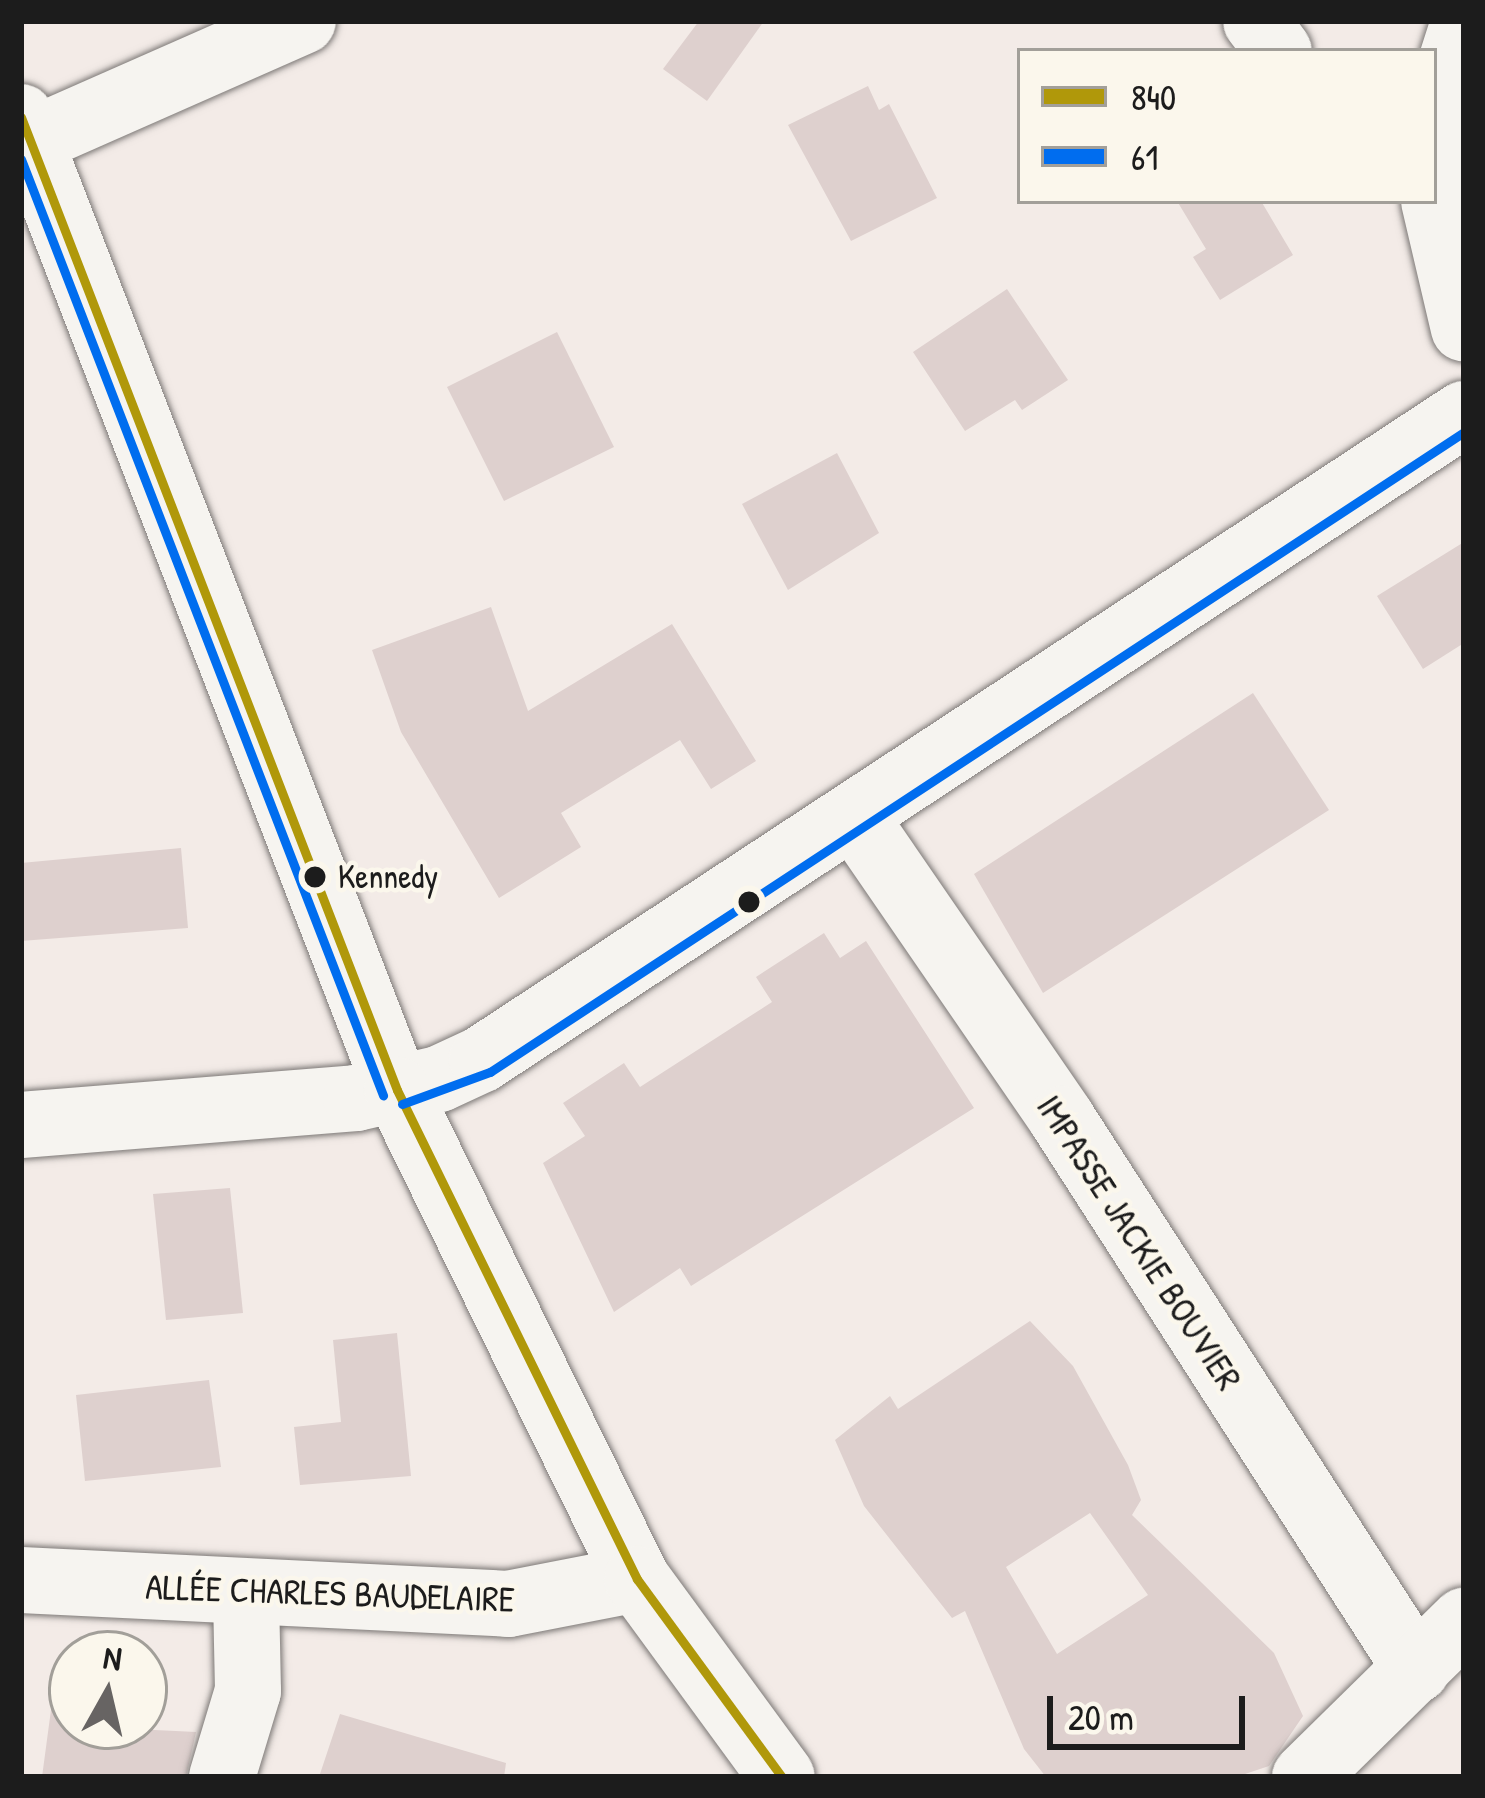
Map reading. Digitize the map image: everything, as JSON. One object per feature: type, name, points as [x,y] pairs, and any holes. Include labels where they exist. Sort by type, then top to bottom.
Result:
[{"type":"street","points":[[303,21],[27,129],[397,1090],[637,1579],[782,1777]]},
{"type":"street","points":[[1256,21],[1277,48]]},
{"type":"street","points":[[1437,159],[1446,78],[1464,22]]},
{"type":"street","points":[[1434,204],[1464,329]]},
{"type":"street","points":[[21,1125],[397,1090],[482,1059],[856,819],[1464,414]]},
{"type":"street","name":"IMPASSE JACKIE BOUVIER","points":[[856,819],[1062,1119],[1417,1670]]},
{"type":"street","name":"ALLÉE CHARLES BAUDELAIRE","points":[[21,1580],[508,1604],[637,1579]]},
{"type":"street","points":[[222,1777],[248,1691],[246,1593]]},
{"type":"street","points":[[1305,1777],[1464,1621]]},
{"type":"building","points":[[699,21],[764,21],[707,101],[663,69]]},
{"type":"building","points":[[868,86],[879,110],[889,104],[937,198],[851,241],[788,125]]},
{"type":"building","points":[[1179,204],[1263,204],[1293,255],[1220,300],[1193,257],[1206,249]]},
{"type":"building","points":[[1007,289],[1068,380],[1022,410],[1015,400],[965,431],[913,352]]},
{"type":"building","points":[[557,332],[614,447],[504,501],[447,387]]},
{"type":"building","points":[[837,453],[879,533],[788,590],[742,504]]},
{"type":"building","points":[[1464,542],[1464,643],[1423,669],[1377,596]]},
{"type":"building","points":[[491,607],[528,711],[672,624],[756,761],[711,789],[680,740],[561,813],[581,847],[499,898],[401,732],[372,650]]},
{"type":"building","points":[[1253,693],[1329,810],[1043,993],[974,874]]},
{"type":"building","points":[[181,848],[188,928],[21,941],[21,863]]},
{"type":"building","points":[[824,933],[840,958],[866,941],[974,1108],[691,1286],[680,1268],[614,1312],[543,1163],[585,1136],[563,1103],[624,1063],[640,1087],[772,1002],[756,977]]},
{"type":"building","points":[[230,1188],[243,1313],[166,1320],[153,1194]]},
{"type":"building","points":[[1030,1321],[1073,1366],[1128,1465],[1141,1500],[1132,1515],[1274,1653],[1303,1716],[1269,1766],[1236,1777],[1046,1777],[1024,1749],[965,1611],[952,1618],[864,1506],[835,1440],[890,1396],[898,1409]],"holes":[[[1090,1513],[1148,1595],[1057,1654],[1006,1567]]]},
{"type":"building","points":[[397,1333],[411,1476],[300,1485],[294,1427],[341,1422],[333,1340]]},
{"type":"building","points":[[209,1380],[221,1467],[85,1481],[76,1395]]},
{"type":"building","points":[[340,1714],[506,1763],[504,1777],[319,1777]]},
{"type":"building","points":[[168,1731],[196,1732],[186,1777],[42,1777],[48,1732],[48,1750],[168,1750]]},
{"type":"transit line","name":"840","points":[[21,117],[397,1090],[637,1579],[782,1777]]},
{"type":"transit line","name":"61","points":[[21,159],[383,1095]]},
{"type":"transit line","name":"61","points":[[402,1104],[490,1072],[1464,432]]},
{"type":"place","name":"Kennedy","points":[[315,877]]}]
